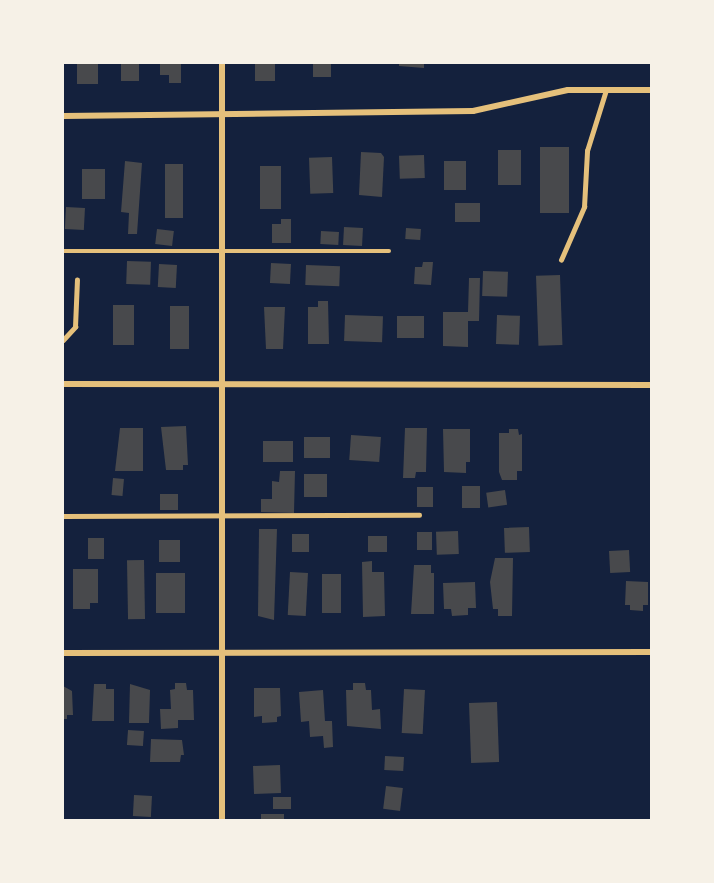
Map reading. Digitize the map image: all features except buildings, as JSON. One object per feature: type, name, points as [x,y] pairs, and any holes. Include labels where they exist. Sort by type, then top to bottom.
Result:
[{"type":"street","points":[[222,63],[222,820]]},
{"type":"street","points":[[63,116],[473,111],[568,90],[651,90]]},
{"type":"street","points":[[63,384],[651,385]]},
{"type":"street","points":[[63,653],[651,652]]},
{"type":"lane","points":[[561,260],[584,207],[587,151],[606,90]]},
{"type":"lane","points":[[63,251],[389,251]]},
{"type":"lane","points":[[63,340],[75,327],[77,280]]},
{"type":"lane","points":[[63,516],[222,513],[419,515]]}]
